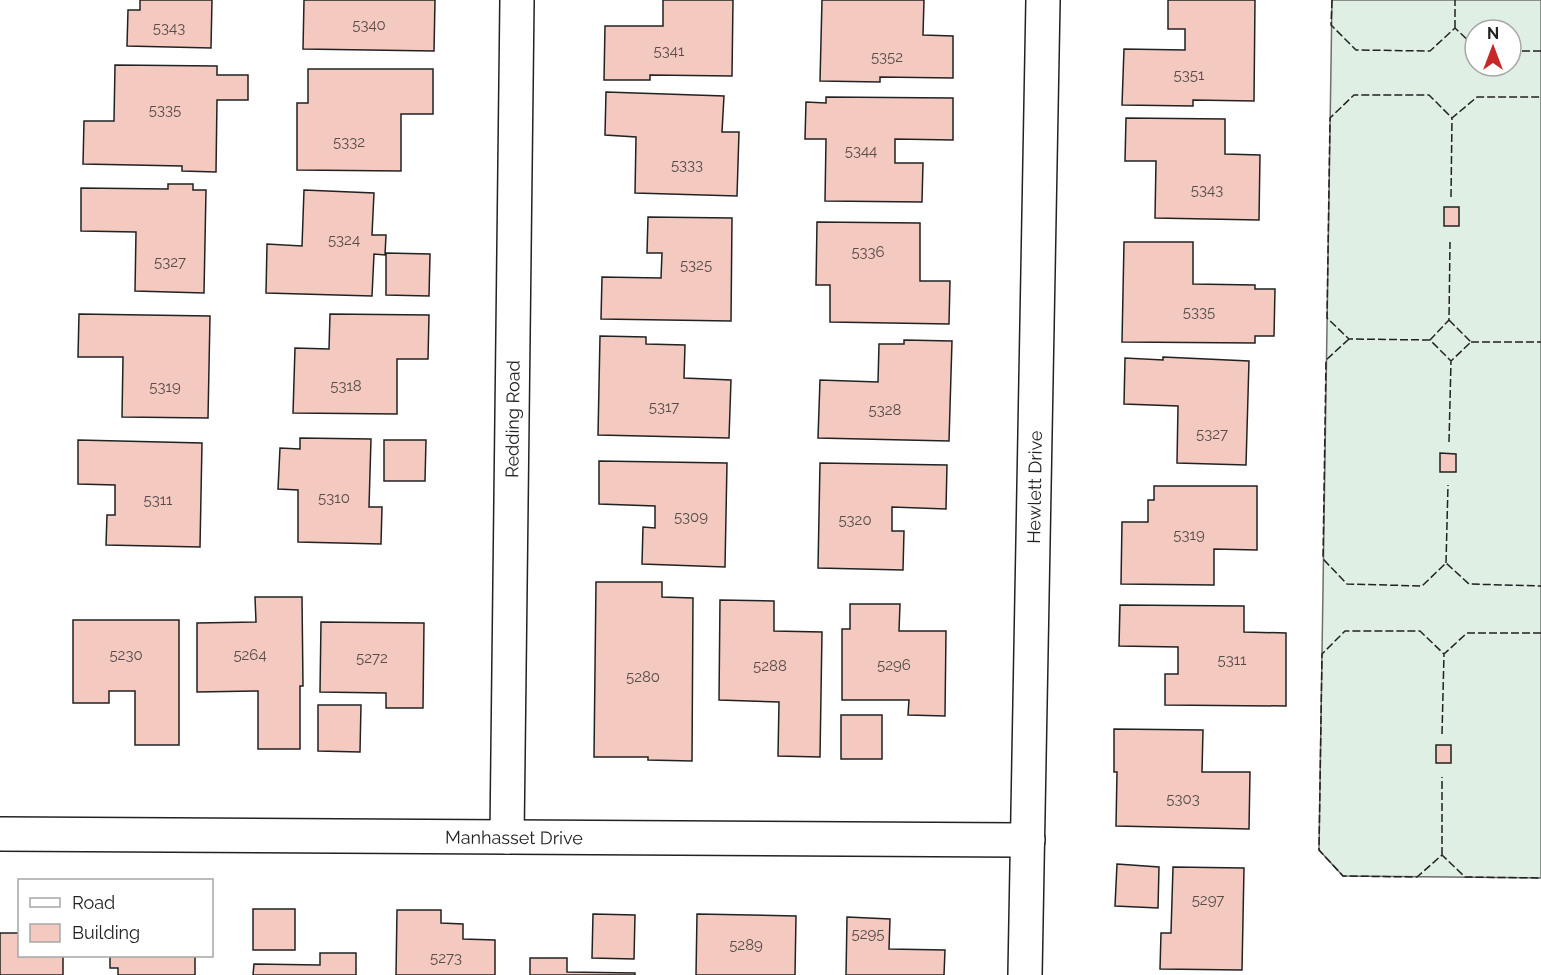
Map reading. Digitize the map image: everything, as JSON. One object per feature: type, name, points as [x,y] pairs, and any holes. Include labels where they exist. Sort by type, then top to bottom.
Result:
[{"type":"street","name":"Redding Road","points":[[507,837],[517,0]]},
{"type":"street","name":"Hewlett Drive","points":[[1025,975],[1043,0]]},
{"type":"street","name":"Manhasset Drive","points":[[0,834],[1028,840]]},
{"type":"green space","points":[[1332,0],[1541,0],[1541,878],[1343,876],[1319,850]]},
{"type":"building","points":[[140,0],[212,0],[211,48],[127,46],[128,10],[140,10]]},
{"type":"building","points":[[304,0],[435,0],[434,51],[303,49]]},
{"type":"building","points":[[663,0],[733,0],[732,76],[650,75],[650,80],[604,80],[605,26],[663,26]]},
{"type":"building","points":[[822,0],[924,0],[923,35],[953,36],[953,78],[880,77],[880,82],[820,81]]},
{"type":"building","points":[[1168,0],[1255,0],[1254,101],[1193,100],[1193,106],[1122,105],[1124,49],[1185,50],[1185,29],[1168,29]]},
{"type":"building","points":[[115,65],[217,66],[217,75],[248,75],[248,100],[217,100],[216,172],[182,171],[182,166],[83,164],[84,121],[114,121]]},
{"type":"building","points":[[308,69],[433,69],[433,114],[401,114],[401,171],[297,170],[297,103],[308,103]]},
{"type":"building","points":[[606,92],[724,96],[722,132],[739,132],[737,196],[635,193],[636,137],[605,135]]},
{"type":"building","points":[[826,97],[953,98],[953,140],[895,139],[895,163],[923,163],[922,202],[825,201],[826,139],[805,139],[806,102],[826,103]]},
{"type":"building","points":[[1126,118],[1225,119],[1225,154],[1260,155],[1259,220],[1155,218],[1156,161],[1125,161]]},
{"type":"building","points":[[168,184],[193,184],[193,190],[206,190],[204,293],[135,291],[136,232],[81,231],[81,188],[168,189]]},
{"type":"building","points":[[304,190],[374,193],[372,235],[386,235],[385,255],[374,254],[372,296],[266,293],[267,244],[302,246]]},
{"type":"building","points":[[1444,207],[1459,207],[1459,226],[1444,226]]},
{"type":"building","points":[[648,217],[732,218],[731,321],[601,319],[602,277],[661,278],[662,253],[647,253]]},
{"type":"building","points":[[817,222],[920,223],[920,281],[950,281],[949,324],[830,322],[830,285],[816,285]]},
{"type":"building","points":[[1124,242],[1193,242],[1193,284],[1255,285],[1255,289],[1275,289],[1274,336],[1255,336],[1255,343],[1122,342]]},
{"type":"building","points":[[386,253],[430,254],[429,296],[386,295]]},
{"type":"building","points":[[79,314],[210,316],[208,418],[122,417],[123,357],[78,357]]},
{"type":"building","points":[[330,314],[429,315],[428,359],[397,359],[397,414],[293,413],[295,348],[329,349]]},
{"type":"building","points":[[600,336],[646,337],[646,344],[685,345],[684,378],[731,380],[729,438],[598,435]]},
{"type":"building","points":[[904,340],[952,341],[949,441],[818,438],[820,380],[878,382],[879,344],[904,344]]},
{"type":"building","points":[[1163,357],[1249,361],[1246,465],[1177,463],[1178,406],[1124,404],[1125,358],[1163,360]]},
{"type":"building","points":[[300,438],[371,439],[369,507],[382,507],[381,544],[298,542],[298,490],[278,489],[280,448],[300,449]]},
{"type":"building","points":[[78,440],[202,443],[200,547],[106,545],[107,515],[115,515],[115,485],[78,484]]},
{"type":"building","points":[[384,440],[426,440],[425,481],[384,481]]},
{"type":"building","points":[[1440,453],[1456,454],[1456,472],[1440,472]]},
{"type":"building","points":[[599,461],[727,463],[725,567],[642,564],[643,527],[655,528],[655,506],[599,504]]},
{"type":"building","points":[[820,463],[947,465],[946,509],[892,507],[892,531],[904,531],[903,570],[818,568]]},
{"type":"building","points":[[1154,486],[1257,486],[1257,550],[1214,549],[1214,585],[1121,584],[1122,522],[1148,522],[1148,500],[1154,500]]},
{"type":"building","points":[[596,582],[662,582],[662,597],[693,598],[692,761],[648,760],[648,757],[594,757]]},
{"type":"building","points":[[255,597],[302,597],[303,686],[300,686],[300,749],[258,749],[258,691],[197,692],[197,623],[256,622]]},
{"type":"building","points":[[720,600],[774,601],[774,631],[822,632],[820,757],[778,756],[779,702],[719,700]]},
{"type":"building","points":[[850,604],[900,604],[899,631],[946,631],[945,716],[908,715],[909,700],[842,700],[842,629],[850,629]]},
{"type":"building","points":[[1120,605],[1244,606],[1244,632],[1286,633],[1286,706],[1165,705],[1165,674],[1178,674],[1178,647],[1119,646]]},
{"type":"building","points":[[73,620],[179,620],[179,745],[135,745],[135,691],[109,691],[109,703],[73,703]]},
{"type":"building","points":[[321,622],[424,623],[423,708],[386,708],[386,693],[320,692]]},
{"type":"building","points":[[318,705],[361,705],[360,752],[318,751]]},
{"type":"building","points":[[841,715],[882,715],[882,759],[841,759]]},
{"type":"building","points":[[1114,729],[1203,730],[1202,772],[1250,772],[1249,829],[1116,826],[1117,772],[1114,772]]},
{"type":"building","points":[[1436,745],[1451,745],[1451,763],[1436,763]]},
{"type":"building","points":[[1117,864],[1159,867],[1158,908],[1115,906]]},
{"type":"building","points":[[1173,867],[1244,868],[1242,970],[1160,969],[1161,933],[1171,933]]},
{"type":"building","points":[[253,909],[295,909],[295,950],[253,950]]},
{"type":"building","points":[[397,910],[441,910],[441,923],[463,924],[463,939],[495,940],[495,975],[396,975]]},
{"type":"building","points":[[593,914],[635,915],[634,959],[592,958]]},
{"type":"building","points":[[697,914],[796,916],[795,975],[696,975]]},
{"type":"building","points":[[847,917],[890,919],[889,949],[945,950],[944,975],[846,975]]},
{"type":"building","points":[[0,933],[18,933],[18,957],[63,957],[63,975],[0,975]]},
{"type":"building","points":[[320,953],[356,953],[356,975],[253,975],[254,964],[320,965]]},
{"type":"building","points":[[110,957],[195,957],[195,975],[118,975],[118,968],[110,968]]},
{"type":"building","points":[[530,958],[567,958],[567,972],[635,973],[635,975],[530,975]]},
{"type":"fence","points":[[1332,0],[1331,25],[1356,50],[1430,51],[1455,28],[1463,36]]},
{"type":"fence","points":[[1455,0],[1455,28]]},
{"type":"fence","points":[[1523,51],[1541,51]]},
{"type":"fence","points":[[1430,340],[1349,339],[1327,318],[1330,118],[1354,95],[1429,95],[1452,118],[1477,97],[1541,97]]},
{"type":"fence","points":[[1451,197],[1452,118]]},
{"type":"fence","points":[[1449,320],[1471,342],[1451,361],[1430,340],[1449,320],[1450,242]]},
{"type":"fence","points":[[1349,339],[1326,360],[1323,559],[1347,584],[1422,586],[1446,563],[1469,584],[1541,586]]},
{"type":"fence","points":[[1471,342],[1541,342]]},
{"type":"fence","points":[[1449,442],[1451,361]]},
{"type":"fence","points":[[1446,563],[1448,485]]},
{"type":"fence","points":[[1541,633],[1467,633],[1444,654],[1420,631],[1345,631],[1322,654],[1319,850],[1343,876],[1417,877],[1442,855],[1465,877],[1541,878]]},
{"type":"fence","points":[[1442,734],[1444,654]]},
{"type":"fence","points":[[1442,777],[1442,855]]}]
